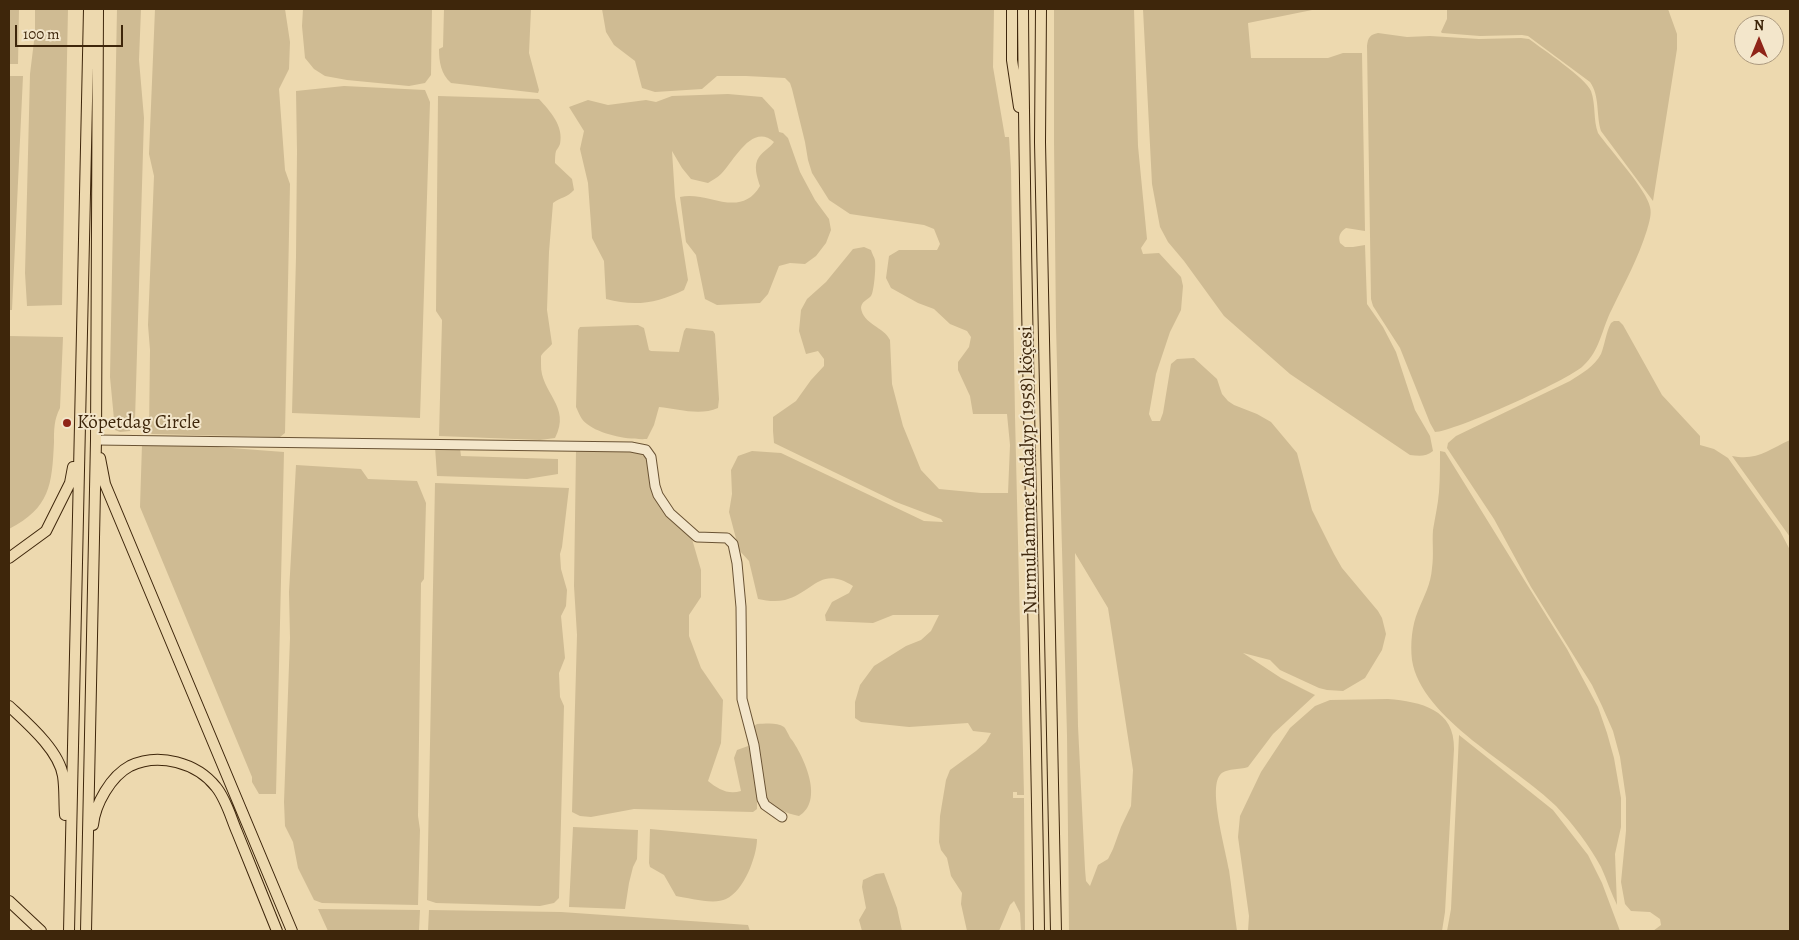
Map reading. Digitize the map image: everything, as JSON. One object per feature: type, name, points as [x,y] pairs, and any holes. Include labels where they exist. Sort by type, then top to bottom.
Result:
[{"type":"main road","points":[[69,931],[89,9]]},
{"type":"main road","points":[[86,931],[96,440],[98,9]]},
{"type":"main road","points":[[1012,9],[1012,60],[1024,143]]},
{"type":"main road","name":"Nurmuhammet Andalyp (1958) köçesi","points":[[1023,9],[1039,931]]},
{"type":"main road","name":"Nurmuhammet Andalyp (1958) köçesi","points":[[1041,9],[1040,160],[1056,931]]},
{"type":"main road","points":[[9,558],[46,531],[70,483],[79,436]]},
{"type":"main road","points":[[96,440],[105,484],[292,931]]},
{"type":"main road","points":[[9,706],[37,733],[55,756],[63,774],[69,904]]},
{"type":"main road","points":[[86,903],[94,816],[108,786],[130,766],[153,760],[177,762],[200,772],[217,788],[277,931]]},
{"type":"main road","points":[[9,901],[41,931]]},
{"type":"street","points":[[96,440],[631,447],[646,450],[651,457],[655,486],[664,507],[698,537],[727,538],[733,544],[737,563],[741,607],[743,706],[754,745],[762,800],[765,805],[782,818]]},
{"type":"shaded area","points":[[9,9],[19,9],[18,64],[9,64]]},
{"type":"shaded area","points":[[35,9],[68,9],[62,305],[27,306],[25,273],[30,74],[35,33]]},
{"type":"shaded area","points":[[117,9],[141,9],[139,60],[144,118],[135,420],[130,431],[120,432],[115,430],[110,377]]},
{"type":"shaded area","points":[[155,9],[285,9],[290,42],[289,69],[279,89],[285,170],[290,184],[285,433],[280,437],[152,434],[149,432],[150,350],[148,325],[154,176],[149,154]]},
{"type":"shaded area","points":[[303,9],[432,9],[431,75],[425,83],[409,86],[325,76],[314,69],[305,58],[302,26]]},
{"type":"shaded area","points":[[444,9],[531,9],[529,53],[539,90],[538,93],[451,83],[441,68],[439,59],[439,49],[443,47]]},
{"type":"shaded area","points":[[602,9],[994,9],[993,67],[1005,137],[1009,137],[1011,169],[1024,795],[1017,795],[1017,792],[1013,792],[1013,798],[1024,798],[1025,931],[1021,931],[1020,913],[1014,901],[1010,905],[999,931],[967,931],[961,904],[962,893],[951,876],[947,858],[941,850],[939,842],[940,816],[946,780],[950,770],[986,742],[991,733],[973,731],[968,723],[909,727],[861,722],[855,718],[855,702],[860,685],[874,666],[906,646],[921,640],[931,631],[939,615],[893,615],[873,623],[826,621],[825,615],[832,602],[849,593],[853,586],[842,580],[832,578],[817,582],[795,597],[785,600],[771,601],[758,599],[749,561],[739,550],[729,512],[732,494],[731,470],[738,456],[752,451],[781,453],[924,521],[943,522],[941,519],[896,502],[774,443],[773,417],[796,401],[824,366],[824,359],[818,351],[806,354],[799,331],[801,310],[807,299],[826,282],[853,249],[864,247],[871,250],[874,257],[875,274],[872,294],[863,303],[861,308],[869,322],[883,332],[890,340],[892,384],[903,426],[921,470],[939,489],[981,493],[1008,493],[1010,445],[1007,414],[973,414],[970,396],[958,370],[958,362],[969,347],[971,337],[967,331],[950,324],[934,309],[918,303],[891,288],[886,278],[889,256],[899,250],[937,250],[940,244],[934,229],[924,225],[850,214],[829,200],[812,173],[792,89],[790,83],[785,78],[717,76],[702,89],[655,92],[642,88],[635,61],[614,45],[606,32]]},
{"type":"shaded area","points":[[1054,9],[1134,9],[1138,146],[1147,239],[1141,248],[1143,254],[1159,253],[1181,277],[1183,286],[1181,310],[1170,332],[1156,374],[1149,414],[1152,421],[1160,421],[1171,364],[1177,359],[1194,358],[1217,379],[1222,394],[1228,401],[1271,422],[1297,453],[1312,510],[1342,568],[1378,611],[1386,634],[1382,650],[1365,678],[1343,691],[1319,688],[1280,670],[1270,660],[1243,653],[1281,678],[1315,695],[1273,734],[1248,767],[1225,771],[1220,775],[1217,782],[1217,806],[1229,870],[1237,931],[1069,931],[1067,735],[1056,327]],"holes":[[[1075,553],[1108,608],[1133,770],[1131,806],[1108,859],[1098,865],[1090,886],[1086,881],[1085,869],[1078,726]]]},
{"type":"shaded area","points":[[1143,9],[1317,9],[1248,23],[1251,58],[1328,58],[1343,53],[1362,53],[1365,231],[1346,228],[1340,234],[1339,241],[1345,247],[1365,245],[1367,304],[1383,327],[1396,352],[1415,410],[1430,436],[1433,451],[1430,453],[1422,456],[1410,455],[1290,374],[1224,316],[1168,242],[1160,227],[1152,184]]},
{"type":"shaded area","points":[[1447,9],[1668,9],[1677,34],[1677,49],[1653,201],[1601,131],[1597,99],[1590,82],[1528,36],[1480,36],[1442,33],[1447,19]]},
{"type":"shaded area","points":[[1378,33],[1407,37],[1529,39],[1573,71],[1587,85],[1593,96],[1598,133],[1642,191],[1651,210],[1647,230],[1635,261],[1589,360],[1573,373],[1557,382],[1510,404],[1464,424],[1435,432],[1400,348],[1373,306],[1371,299],[1367,46],[1370,37]]},
{"type":"shaded area","points":[[9,76],[23,76],[12,310],[9,310]]},
{"type":"shaded area","points":[[344,86],[425,90],[430,102],[420,418],[292,413],[296,257],[296,91]]},
{"type":"shaded area","points":[[728,94],[762,97],[774,110],[779,132],[788,138],[800,172],[815,200],[829,219],[831,230],[826,243],[816,256],[805,264],[790,263],[779,266],[768,294],[760,303],[717,305],[705,299],[696,255],[686,242],[680,197],[701,197],[733,203],[743,201],[752,196],[760,186],[756,171],[757,160],[774,142],[766,137],[758,137],[751,140],[718,177],[708,183],[691,179],[672,151],[675,197],[688,280],[684,290],[656,301],[627,303],[606,299],[604,261],[592,238],[588,183],[580,149],[584,131],[569,107],[588,100],[608,105],[646,100],[656,102],[672,96]]},
{"type":"shaded area","points":[[438,96],[539,99],[552,114],[558,125],[561,137],[555,163],[572,179],[574,190],[569,195],[553,203],[547,310],[552,344],[541,356],[542,374],[558,408],[560,417],[555,438],[540,440],[439,436],[442,320],[436,311]]},
{"type":"shaded area","points":[[1614,321],[1619,321],[1623,325],[1662,395],[1700,436],[1700,445],[1714,449],[1728,458],[1780,531],[1790,550],[1790,931],[1653,931],[1661,925],[1660,919],[1650,912],[1631,911],[1625,904],[1621,882],[1626,831],[1626,798],[1620,757],[1613,731],[1592,685],[1531,587],[1494,519],[1447,448],[1448,443],[1456,436],[1570,381],[1587,369],[1601,354],[1609,327]]},
{"type":"shaded area","points":[[638,325],[644,328],[649,350],[651,351],[679,352],[686,328],[713,331],[715,334],[718,408],[696,412],[659,407],[654,425],[647,439],[624,438],[607,434],[585,422],[576,407],[578,330],[580,327]]},
{"type":"shaded area","points":[[9,336],[63,337],[60,408],[55,425],[50,483],[41,504],[33,513],[9,529]]},
{"type":"shaded area","points":[[1790,440],[1790,537],[1732,456],[1756,456]]},
{"type":"shaded area","points":[[142,444],[178,444],[284,452],[276,794],[259,794],[252,782],[252,777],[140,507]]},
{"type":"shaded area","points":[[435,447],[460,448],[461,456],[558,459],[558,474],[527,479],[437,476]]},
{"type":"shaded area","points":[[634,450],[644,452],[649,457],[660,505],[665,514],[692,539],[701,570],[701,597],[689,615],[689,636],[701,668],[723,700],[721,743],[708,781],[723,790],[741,791],[734,758],[737,750],[751,745],[757,777],[757,809],[753,812],[634,809],[591,817],[580,816],[572,812],[577,635],[574,586],[576,451]]},
{"type":"shaded area","points":[[1440,451],[1445,452],[1567,649],[1598,707],[1614,758],[1621,798],[1621,827],[1615,854],[1617,905],[1601,867],[1580,835],[1556,806],[1451,722],[1433,702],[1419,682],[1412,660],[1412,635],[1414,622],[1427,590],[1431,574],[1433,530],[1439,492]]},
{"type":"shaded area","points":[[296,465],[361,469],[368,479],[417,481],[426,503],[424,579],[421,583],[418,905],[322,903],[314,900],[298,868],[293,842],[285,826],[284,802],[290,638],[289,592]]},
{"type":"shaded area","points":[[435,483],[569,488],[560,554],[561,569],[567,590],[566,606],[561,616],[565,658],[559,673],[560,697],[564,706],[559,898],[554,903],[540,906],[436,903],[427,900]]},
{"type":"shaded area","points":[[1388,699],[1412,702],[1434,710],[1449,725],[1453,735],[1454,749],[1445,912],[1442,931],[1248,931],[1249,916],[1238,837],[1240,816],[1261,772],[1290,728],[1315,706],[1330,700]]},
{"type":"shaded area","points":[[757,724],[774,724],[784,727],[807,768],[811,790],[810,800],[806,809],[799,816],[780,810],[765,797],[754,726]]},
{"type":"shaded area","points":[[1459,735],[1553,810],[1588,855],[1602,883],[1620,931],[1447,931],[1451,909]]},
{"type":"shaded area","points":[[573,827],[638,830],[637,859],[629,883],[625,909],[569,907]]},
{"type":"shaded area","points":[[650,829],[757,839],[755,854],[744,881],[726,899],[708,901],[676,896],[664,875],[650,867]]},
{"type":"shaded area","points":[[884,873],[897,908],[902,931],[862,931],[859,920],[866,908],[862,887],[863,880],[876,874]]},
{"type":"shaded area","points":[[318,909],[420,910],[419,931],[328,931]]},
{"type":"shaded area","points":[[429,910],[561,912],[748,925],[750,931],[428,931]]},
{"type":"place","name":"Köpetdag Circle","points":[[67,423]]}]
